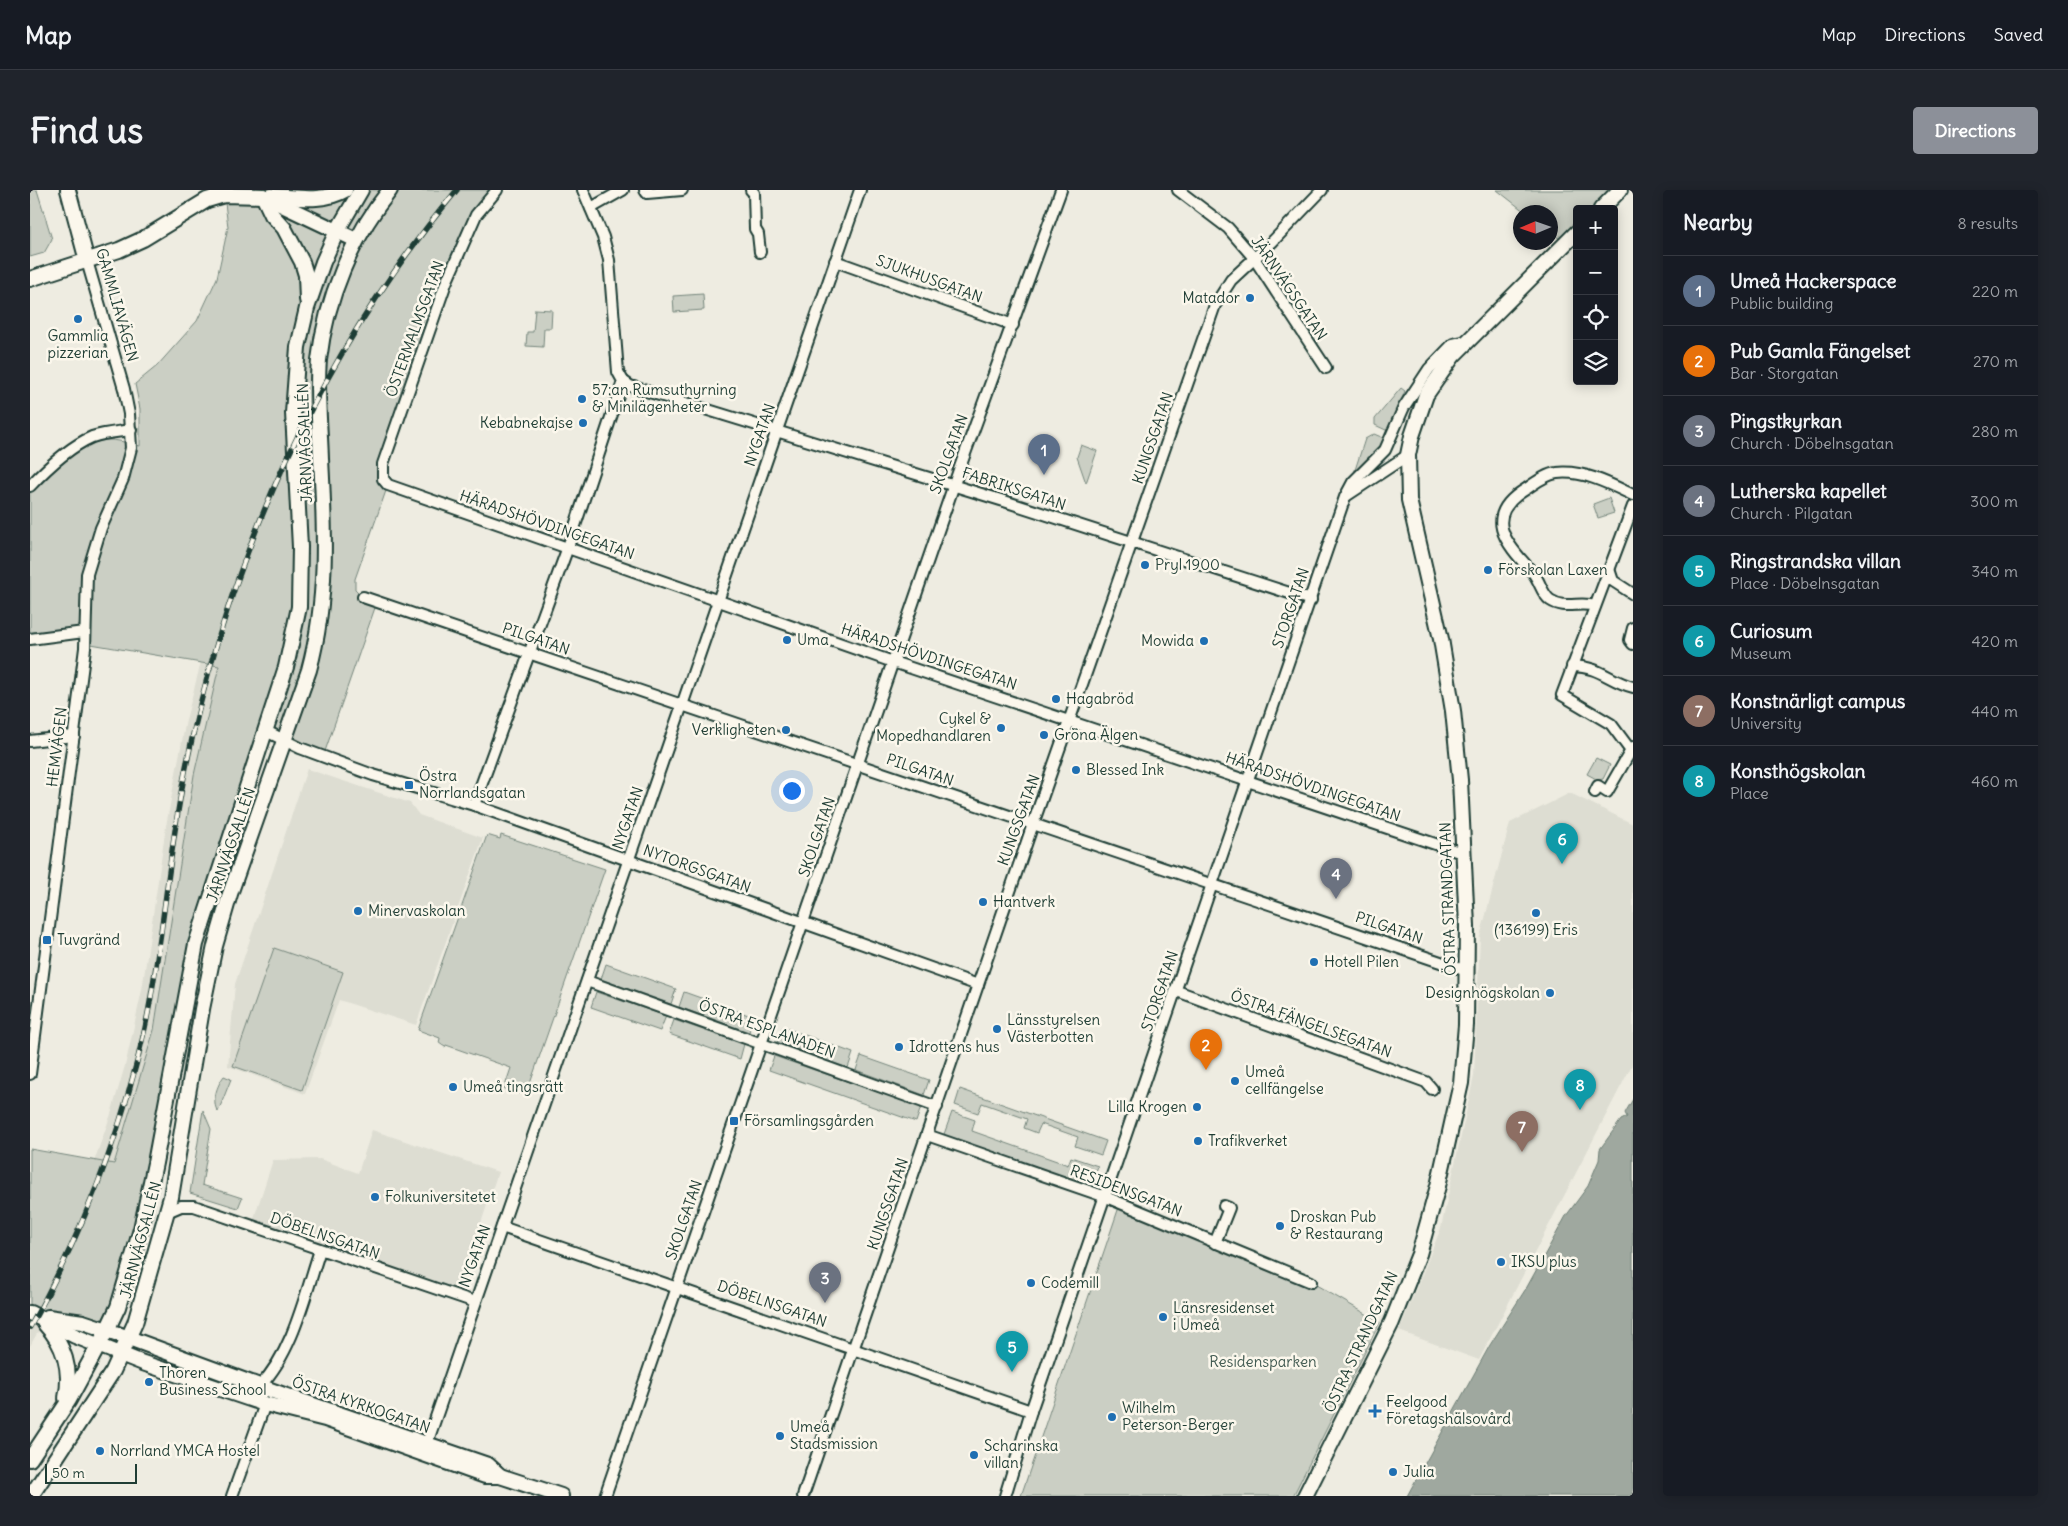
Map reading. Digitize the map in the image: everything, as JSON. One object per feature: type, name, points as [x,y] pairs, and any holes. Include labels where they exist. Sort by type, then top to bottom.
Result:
[{"type":"main road","name":"GAMMLIAVÄGEN","points":[[68,190],[87,261]]},
{"type":"main road","points":[[30,279],[87,261],[143,239],[208,200],[224,195],[261,193],[316,198],[338,194],[345,190]]},
{"type":"main road","name":"JÄRNVÄGSALLÉN","points":[[30,1459],[62,1412],[100,1346],[118,1307],[141,1229],[156,1163],[196,944],[286,667],[299,607],[300,564],[294,384],[298,347],[307,308],[323,262],[337,231],[361,190]]},
{"type":"main road","name":"JÄRNVÄGSALLÉN","points":[[31,1496],[113,1371],[142,1302],[167,1212],[202,1009],[215,946],[230,894],[286,739],[313,654],[323,592],[325,540],[318,386],[320,359],[330,309],[356,240],[390,190]]},
{"type":"main road","points":[[1605,205],[1620,190]]},
{"type":"main road","points":[[261,193],[356,240]]},
{"type":"main road","points":[[261,193],[272,215],[284,228],[302,262],[306,275],[307,308]]},
{"type":"main road","name":"STORGATAN","points":[[1408,455],[1416,420],[1426,394],[1442,370],[1467,341],[1573,236]]},
{"type":"main road","name":"ÖSTRA STRANDGATAN","points":[[1305,1496],[1392,1322],[1418,1254],[1438,1186],[1461,1083],[1466,1025],[1467,926],[1460,780],[1453,711],[1441,639],[1410,508],[1408,455]]},
{"type":"main road","points":[[34,1314],[59,1341],[65,1360],[69,1381],[62,1412]]},
{"type":"main road","name":"ÖSTRA KYRKOGATAN","points":[[34,1314],[83,1322],[107,1330],[260,1386],[425,1450]]},
{"type":"main road","name":"ÖSTRA KYRKOGATAN","points":[[34,1314],[100,1346],[265,1404],[325,1419],[425,1450],[488,1465],[500,1476],[561,1496]]},
{"type":"street","name":"ÖSTERMALMSGATAN","points":[[388,485],[383,480],[383,464],[446,283],[476,215],[496,190]]},
{"type":"street","points":[[474,805],[528,652],[568,547],[623,381],[618,372],[609,260],[604,237],[583,190]]},
{"type":"street","points":[[591,208],[623,190]]},
{"type":"street","points":[[645,190],[647,193],[682,190]]},
{"type":"street","points":[[750,190],[754,194],[755,229],[758,234],[760,252]]},
{"type":"street","name":"NYGATAN","points":[[425,1450],[860,190]]},
{"type":"street","name":"SKOLGATAN","points":[[605,1496],[954,485],[1061,190]]},
{"type":"street","name":"JÄRNVÄGSGATAN","points":[[1178,190],[1228,228],[1254,258],[1326,368]]},
{"type":"street","name":"KUNGSGATAN","points":[[803,1496],[1033,824],[1215,305],[1231,280],[1322,190]]},
{"type":"street","name":"GAMMLIAVÄGEN","points":[[87,261],[124,389],[131,430]]},
{"type":"street","name":"SJUKHUSGATAN","points":[[835,261],[1013,325]]},
{"type":"street","name":"STORGATAN","points":[[1005,1496],[1031,1411],[1106,1198],[1346,497],[1353,482],[1385,450],[1404,407],[1429,370],[1453,344],[1467,341]]},
{"type":"street","name":"FABRIKSGATAN","points":[[623,381],[630,386],[954,485],[1311,600]]},
{"type":"street","points":[[30,486],[34,477],[85,440],[94,436],[131,430]]},
{"type":"street","name":"HEMVÄGEN","points":[[30,1074],[85,648],[84,632],[88,574],[100,528],[123,479],[130,458],[131,430]]},
{"type":"street","points":[[1346,497],[1408,455]]},
{"type":"street","points":[[1595,606],[1586,604],[1569,606],[1550,599],[1536,577],[1509,545],[1501,525],[1502,513],[1513,497],[1556,473],[1589,476],[1633,495]]},
{"type":"street","name":"HÄRADSHÖVDINGEGATAN","points":[[388,485],[893,662],[1071,720],[1462,853]]},
{"type":"street","points":[[1595,792],[1598,786],[1607,792],[1632,749],[1611,724],[1562,694],[1633,506]]},
{"type":"street","points":[[1609,569],[1613,581],[1633,594]]},
{"type":"street","name":"PILGATAN","points":[[363,597],[1467,971]]},
{"type":"street","points":[[1633,628],[1630,640],[1633,644]]},
{"type":"street","points":[[30,640],[84,632]]},
{"type":"street","points":[[1572,666],[1599,670],[1619,682],[1633,687]]},
{"type":"street","name":"NYTORGSGATAN","points":[[266,731],[286,739],[300,748],[373,775],[474,805],[978,985]]},
{"type":"street","points":[[30,741],[74,736]]},
{"type":"street","name":"ÖSTRA ESPLANADEN","points":[[587,981],[937,1107]]},
{"type":"street","name":"ÖSTRA FÄNGELSEGATAN","points":[[1177,991],[1426,1082],[1432,1089]]},
{"type":"street","name":"RESIDENSGATAN","points":[[927,1135],[1106,1198],[1311,1282]]},
{"type":"street","name":"DÖBELNSGATAN","points":[[167,1212],[188,1205],[475,1302]]},
{"type":"street","points":[[1215,1243],[1229,1208],[1224,1206]]},
{"type":"street","name":"DÖBELNSGATAN","points":[[502,1227],[854,1347],[1031,1411]]},
{"type":"street","points":[[260,1386],[274,1371],[288,1340],[320,1250]]},
{"type":"street","points":[[232,1496],[265,1404]]},
{"type":"shaded area","points":[[266,481],[194,775],[161,993],[144,1067],[114,1164],[53,1305],[30,1346],[30,1308],[78,1206],[111,1114],[126,1062],[142,990],[166,826],[186,720],[208,635]]},
{"type":"shaded area","name":"Minervaskolan","points":[[307,769],[410,803],[419,815],[483,838],[416,1025],[339,1000],[305,1094],[228,1066],[235,984]]},
{"type":"shaded area","points":[[1570,793],[1633,824],[1633,1063],[1479,1360],[1399,1331],[1441,1228],[1474,1076],[1480,937],[1510,823]]},
{"type":"shaded area","points":[[1633,1099],[1633,1496],[1407,1496],[1490,1345],[1527,1287],[1566,1216],[1588,1186],[1599,1160],[1600,1149],[1621,1120],[1627,1117],[1625,1113]]},
{"type":"shaded area","name":"Folkuniversitetet","points":[[372,1130],[498,1172],[459,1289],[253,1221],[273,1160],[320,1159],[358,1173]]},
{"type":"green space","points":[[30,190],[37,190],[52,239],[44,253],[30,257]]},
{"type":"green space","points":[[260,190],[497,190],[476,215],[383,464],[388,485],[355,579],[355,589],[363,597],[377,602],[323,757],[266,731],[214,891],[155,1163],[107,1330],[30,1313],[30,1149],[114,1164],[154,1030],[194,775],[219,666],[91,644],[91,626],[30,633],[30,493],[67,458],[89,445],[113,440],[140,446],[140,409],[135,384],[157,366],[197,321],[217,278],[228,227],[224,195]]},
{"type":"green space","points":[[1497,190],[1620,190],[1605,205],[1573,205],[1573,236],[1565,243],[1558,238],[1558,205],[1516,205]]},
{"type":"green space","points":[[703,294],[704,310],[674,312],[673,296]]},
{"type":"green space","points":[[535,309],[552,310],[551,328],[544,328],[543,347],[526,346],[527,332],[533,332]]},
{"type":"green space","points":[[1401,388],[1405,391],[1388,431],[1375,425],[1375,419]]},
{"type":"green space","points":[[1374,434],[1386,439],[1379,450],[1354,473],[1365,439]]},
{"type":"green space","points":[[1081,445],[1097,451],[1086,483],[1077,457]]},
{"type":"green space","points":[[1609,498],[1614,513],[1598,518],[1593,504]]},
{"type":"green space","points":[[1596,758],[1610,765],[1603,779],[1598,780],[1587,774]]},
{"type":"green space","points":[[487,835],[500,839],[501,835],[605,869],[526,1095],[504,1089],[511,1068],[446,1045],[445,1047],[439,1043],[440,1038],[418,1030]]},
{"type":"green space","points":[[274,948],[343,972],[302,1090],[233,1066]]},
{"type":"green space","points":[[606,964],[676,989],[671,1004],[601,979]]},
{"type":"green space","points":[[596,992],[666,1016],[660,1031],[591,1007]]},
{"type":"green space","points":[[684,992],[754,1017],[749,1032],[679,1007]]},
{"type":"green space","points":[[674,1020],[744,1044],[740,1059],[669,1034]]},
{"type":"green space","points":[[783,1027],[853,1053],[848,1068],[777,1042]]},
{"type":"green space","points":[[774,1056],[921,1107],[916,1122],[769,1070]]},
{"type":"green space","points":[[861,1056],[929,1080],[924,1095],[856,1070]]},
{"type":"green space","points":[[224,1076],[231,1079],[218,1112],[215,1099],[219,1084]]},
{"type":"green space","points":[[960,1089],[1106,1141],[1101,1155],[1075,1146],[1078,1137],[1041,1124],[1037,1133],[1024,1128],[1027,1119],[982,1103],[978,1113],[955,1105]]},
{"type":"green space","points":[[203,1110],[211,1129],[202,1185],[242,1198],[238,1208],[190,1193]]},
{"type":"green space","points":[[952,1112],[975,1120],[972,1131],[1068,1165],[1071,1157],[1098,1166],[1090,1188],[943,1137]]},
{"type":"green space","name":"Residensparken","points":[[1120,1204],[1311,1282],[1380,1322],[1293,1496],[1021,1496]]},
{"type":"railway","points":[[30,1327],[67,1256],[83,1219],[125,1106],[136,1067],[151,996],[185,772],[203,693],[226,615],[253,539],[285,464],[321,391],[362,321],[407,254],[457,190]]},
{"type":"place","name":"Matador","points":[[1250,298]]},
{"type":"place","name":"Gammlia pizzerian","points":[[78,319]]},
{"type":"place","name":"57:an Rumsuthyrning & Minilägenheter","points":[[582,399]]},
{"type":"place","name":"Kebabnekajse","points":[[583,423]]},
{"type":"place","name":"Umeå Hackerspace","points":[[1044,475]]},
{"type":"place","name":"Pryl 1900","points":[[1145,565]]},
{"type":"place","name":"Förskolan Laxen","points":[[1488,570]]},
{"type":"place","name":"Uma","points":[[787,640]]},
{"type":"place","name":"Mowida","points":[[1204,641]]},
{"type":"place","name":"Hagabröd","points":[[1056,699]]},
{"type":"place","name":"Cykel & Mopedhandlaren","points":[[1001,728]]},
{"type":"place","name":"Verkligheten","points":[[786,730]]},
{"type":"place","name":"Gröna Älgen","points":[[1044,735]]},
{"type":"place","name":"Blessed Ink","points":[[1076,770]]},
{"type":"place","name":"Östra Norrlandsgatan","points":[[409,785]]},
{"type":"place","name":"Curiosum","points":[[1562,864]]},
{"type":"place","name":"Lutherska kapellet","points":[[1336,899]]},
{"type":"place","name":"Hantverk","points":[[983,902]]},
{"type":"place","name":"Minervaskolan","points":[[358,911]]},
{"type":"place","name":"(136199) Eris","points":[[1536,913]]},
{"type":"place","name":"Tuvgränd","points":[[47,940]]},
{"type":"place","name":"Hotell Pilen","points":[[1314,962]]},
{"type":"place","name":"Designhögskolan","points":[[1550,993]]},
{"type":"place","name":"Länsstyrelsen Västerbotten","points":[[997,1029]]},
{"type":"place","name":"Idrottens hus","points":[[899,1047]]},
{"type":"place","name":"Pub Gamla Fängelset","points":[[1206,1070]]},
{"type":"place","name":"Umeå cellfängelse","points":[[1235,1081]]},
{"type":"place","name":"Umeå tingsrätt","points":[[453,1087]]},
{"type":"place","name":"Lilla Krogen","points":[[1197,1107]]},
{"type":"place","name":"Konsthögskolan","points":[[1580,1110]]},
{"type":"place","name":"Församlingsgården","points":[[734,1121]]},
{"type":"place","name":"Trafikverket","points":[[1198,1141]]},
{"type":"place","name":"Konstnärligt campus","points":[[1522,1152]]},
{"type":"place","name":"Folkuniversitetet","points":[[375,1197]]},
{"type":"place","name":"Droskan Pub & Restaurang","points":[[1280,1226]]},
{"type":"place","name":"IKSU plus","points":[[1501,1262]]},
{"type":"place","name":"Codemill","points":[[1031,1283]]},
{"type":"place","name":"Pingstkyrkan","points":[[825,1303]]},
{"type":"place","name":"Länsresidenset i Umeå","points":[[1163,1317]]},
{"type":"place","name":"Ringstrandska villan","points":[[1012,1372]]},
{"type":"place","name":"Thoren Business School","points":[[149,1382]]},
{"type":"place","name":"Feelgood Företagshälsovård","points":[[1375,1411]]},
{"type":"place","name":"Wilhelm Peterson-Berger","points":[[1112,1417]]},
{"type":"place","name":"Umeå Stadsmission","points":[[780,1436]]},
{"type":"place","name":"Norrland YMCA Hostel","points":[[100,1451]]},
{"type":"place","name":"Scharinska villan","points":[[974,1455]]},
{"type":"place","name":"Julia","points":[[1393,1472]]}]
